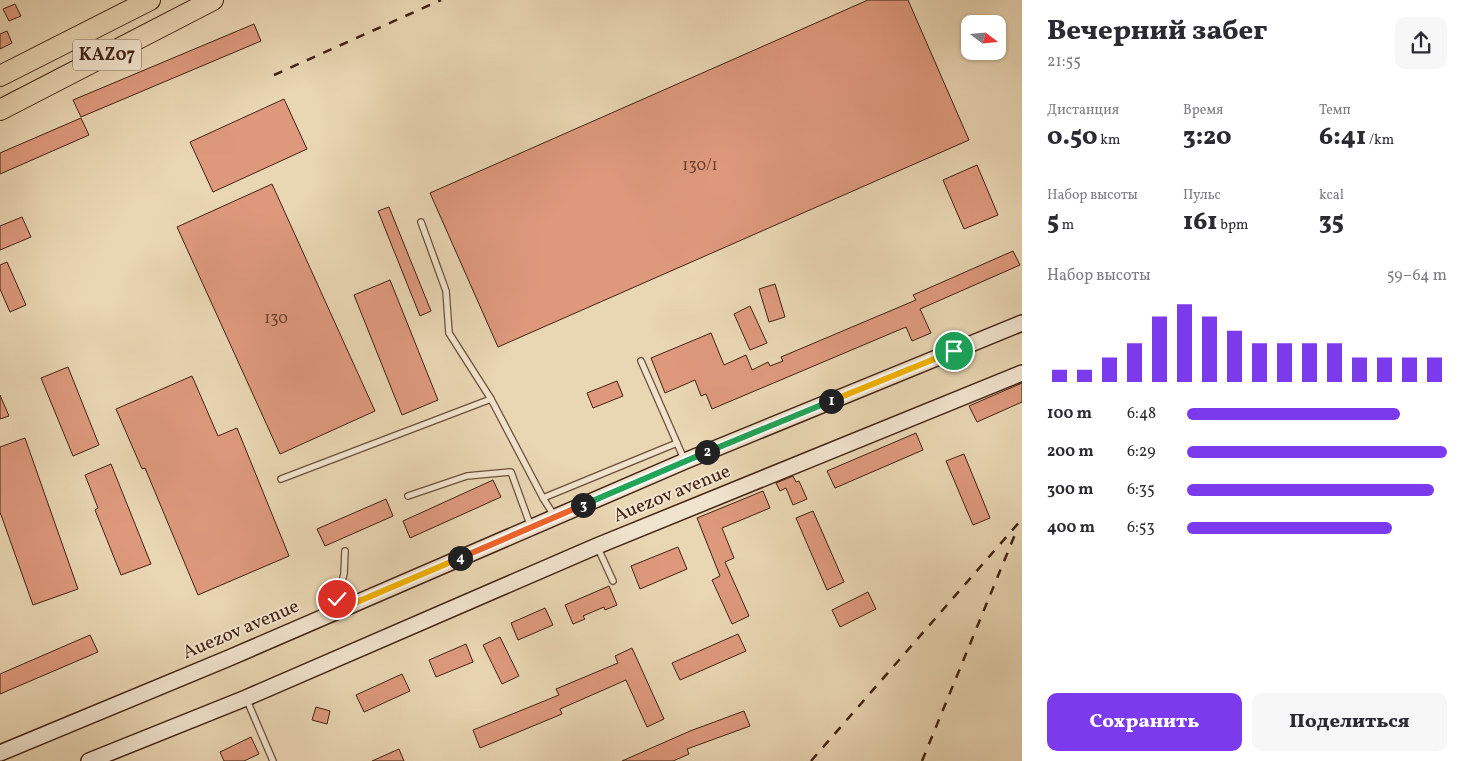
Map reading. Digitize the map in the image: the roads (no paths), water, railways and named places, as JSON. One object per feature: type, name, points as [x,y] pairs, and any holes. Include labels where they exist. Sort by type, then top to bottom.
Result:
[{"type":"highway","name":"KAZ07","points":[[0,76],[150,0]]},
{"type":"highway","name":"KAZ07","points":[[0,110],[213,0]]},
{"type":"main road","name":"Auezov avenue","points":[[0,752],[229,658],[684,461],[1022,323]]},
{"type":"main road","name":"Auezov avenue","points":[[89,761],[246,698],[597,546],[1022,373]]},
{"type":"lane","points":[[420,222],[446,291],[450,333],[490,399],[555,517]]},
{"type":"lane","points":[[641,361],[684,461]]},
{"type":"lane","points":[[281,479],[490,399]]},
{"type":"lane","points":[[543,498],[677,443]]},
{"type":"lane","points":[[408,496],[467,476],[511,472],[531,527]]},
{"type":"lane","points":[[597,546],[613,581]]},
{"type":"lane","points":[[343,608],[337,599],[344,574],[345,551]]},
{"type":"lane","points":[[246,698],[273,761]]},
{"type":"railway","points":[[274,75],[441,0]]},
{"type":"railway","points":[[811,761],[1022,519]]},
{"type":"railway","points":[[922,761],[1016,532]]}]
